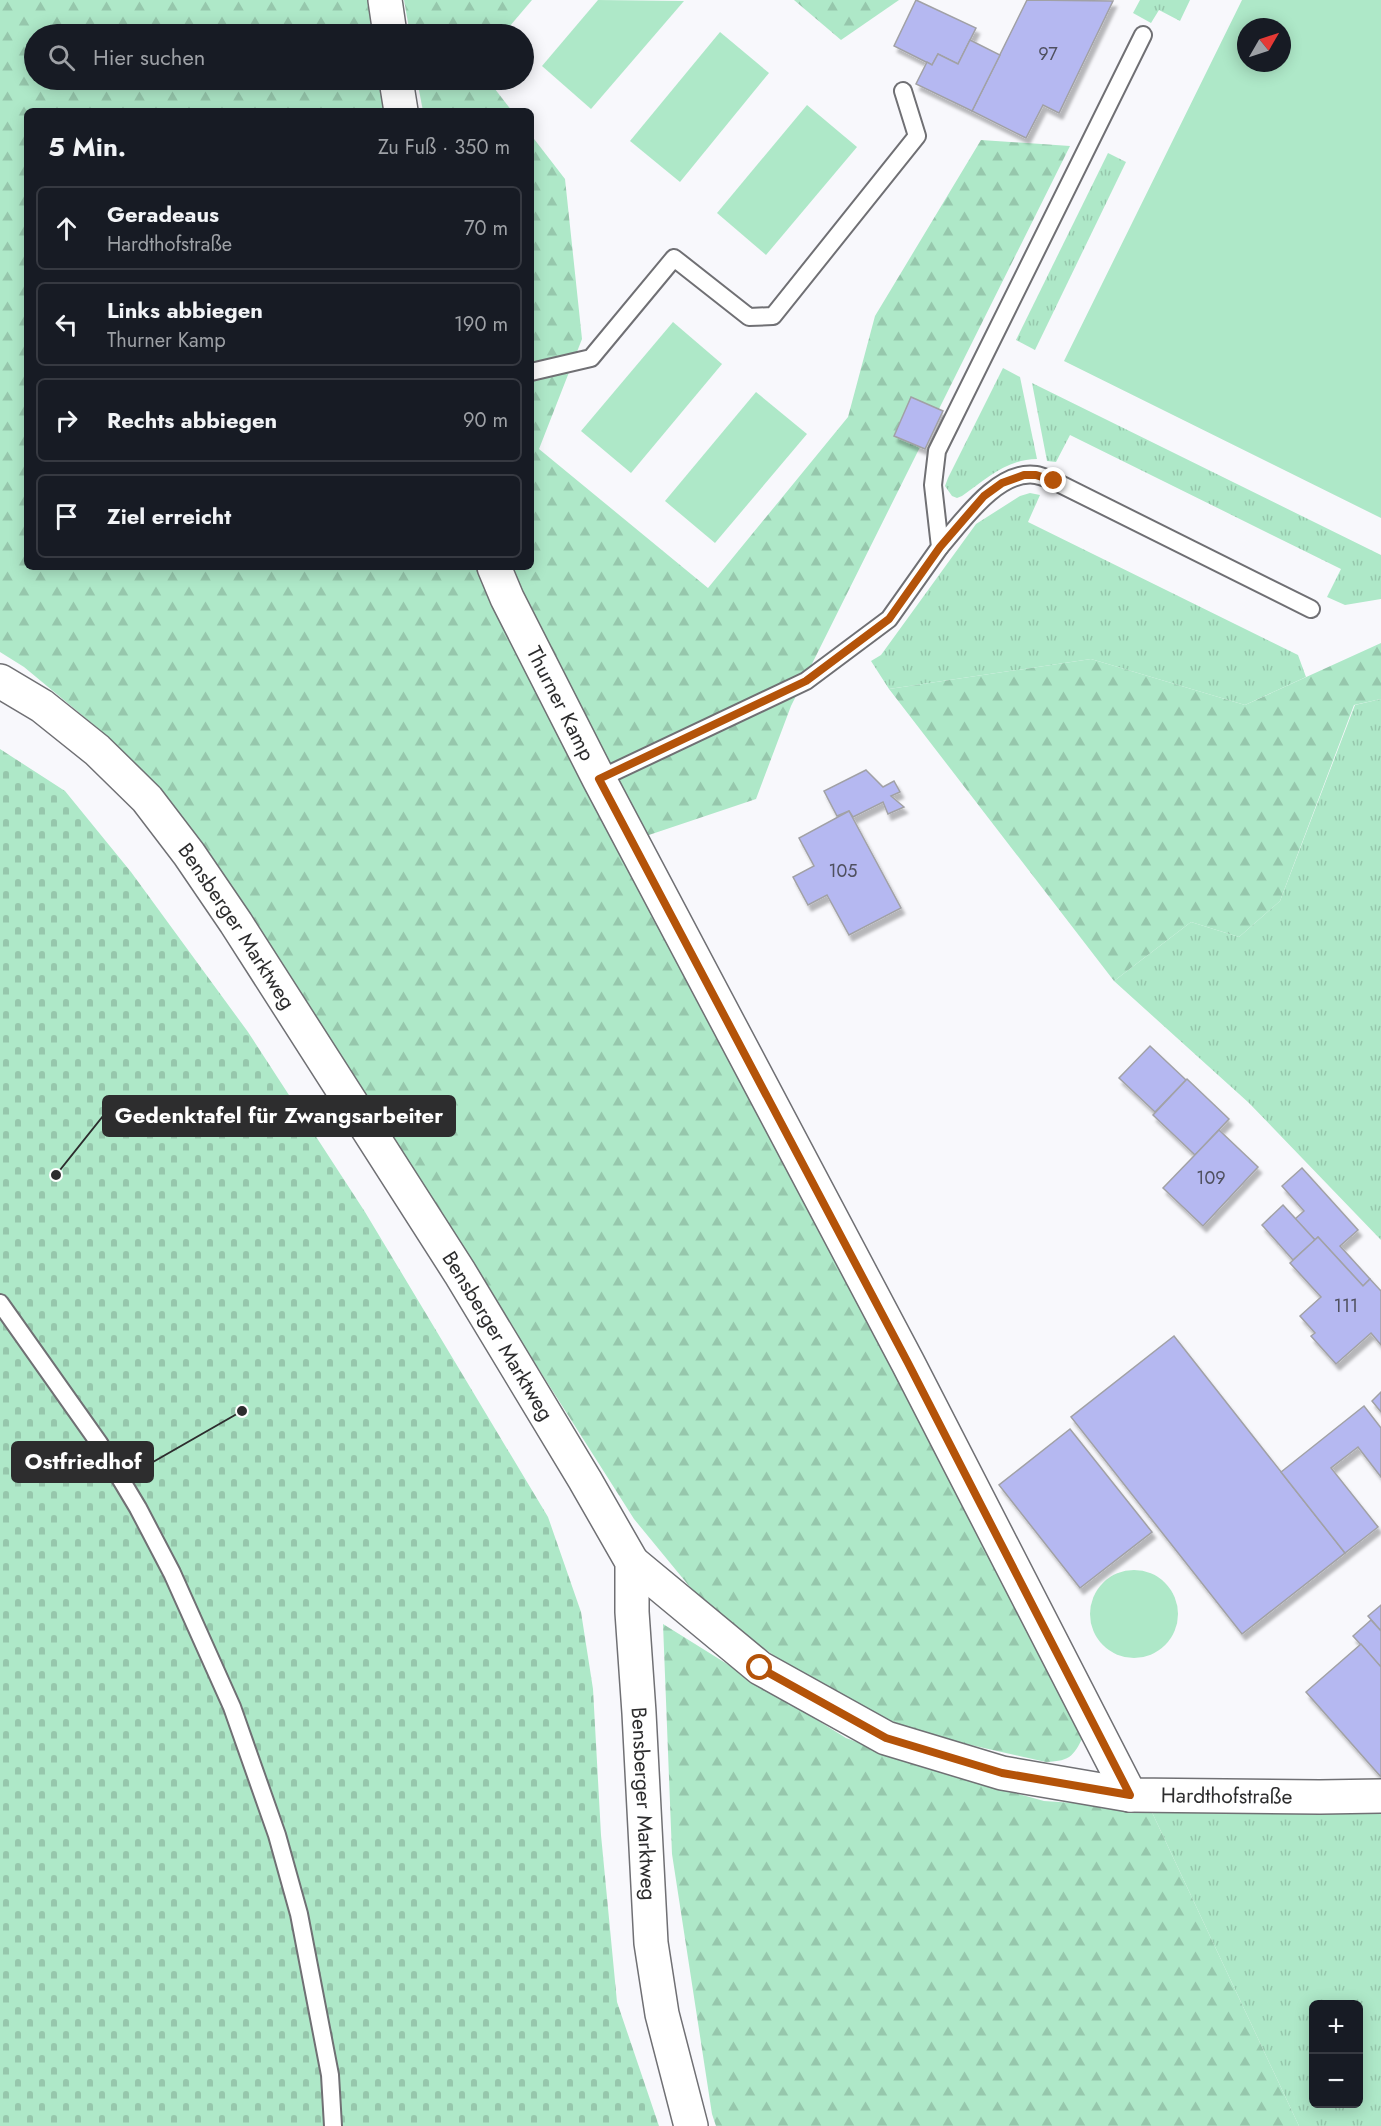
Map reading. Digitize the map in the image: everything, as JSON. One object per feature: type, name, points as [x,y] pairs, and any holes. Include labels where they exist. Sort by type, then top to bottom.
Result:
[{"type":"street","points":[[385,0],[389,24]]},
{"type":"street","points":[[398,90],[401,108]]},
{"type":"street","name":"Thurner Kamp","points":[[495,570],[507,598],[599,779],[908,1363],[1130,1795]]},
{"type":"street","name":"Bensberger Marktweg","points":[[0,681],[42,706],[97,750],[147,800],[189,854],[236,923],[460,1274],[632,1562],[632,1612],[651,1943],[662,2014],[691,2126]]},
{"type":"street","name":"Hardthofstraße","points":[[632,1562],[760,1668],[886,1738],[1002,1773],[1130,1795],[1381,1796]]},
{"type":"lane","points":[[940,547],[933,485],[937,451],[1143,35]]},
{"type":"lane","points":[[534,371],[591,358],[674,258],[749,317],[773,316],[917,136],[903,91]]},
{"type":"lane","points":[[599,779],[806,681],[889,619],[940,547],[984,496],[1002,483],[1024,475],[1036,475],[1065,486],[1311,609]]},
{"type":"lane","points":[[0,1303],[99,1443],[138,1508],[172,1573],[232,1707],[277,1835],[299,1914],[330,2075],[333,2126]]},
{"type":"green space","points":[[0,0],[373,0],[377,24],[24,24],[24,90],[387,90],[390,108],[24,108],[24,570],[481,570],[1085,1733],[1075,1752],[1062,1760],[1046,1762],[918,1733],[855,1704],[800,1674],[741,1632],[694,1592],[634,1519],[247,910],[186,822],[100,730],[24,667],[0,652]]},
{"type":"green space","points":[[404,0],[532,0],[512,24],[408,24]]},
{"type":"green space","points":[[598,0],[684,1],[591,109],[542,66]]},
{"type":"green space","points":[[794,0],[899,0],[841,40]]},
{"type":"green space","points":[[1140,0],[1190,0],[1180,21],[1159,10],[1151,23],[1133,13]]},
{"type":"green space","points":[[1242,0],[1381,0],[1381,518],[1064,361]]},
{"type":"green space","points":[[720,32],[769,73],[680,182],[630,141]]},
{"type":"green space","points":[[419,90],[496,90],[510,108],[422,108]]},
{"type":"green space","points":[[807,105],[857,147],[766,255],[717,213]]},
{"type":"green space","points":[[534,139],[565,179],[582,339],[539,449],[708,588],[848,417],[875,316],[981,140],[1070,146],[791,706],[756,799],[634,840],[507,570],[534,570]]},
{"type":"green space","points":[[1108,153],[1126,162],[1035,350],[1016,340]]},
{"type":"green space","points":[[673,322],[722,364],[631,473],[581,431]]},
{"type":"green space","points":[[1003,368],[1020,377],[1037,459],[1006,466],[957,498],[952,496],[945,486]]},
{"type":"green space","points":[[1032,383],[1381,555],[1381,599],[1345,605],[1327,597],[1341,569],[1070,435],[1056,462],[1047,461]]},
{"type":"green space","points":[[756,392],[807,434],[715,543],[665,501]]},
{"type":"green space","points":[[1030,493],[1040,495],[1028,522],[1298,655],[1306,677],[1245,705],[1091,659],[889,689],[871,661],[881,655],[976,524],[1020,496]]},
{"type":"green space","points":[[1381,643],[1381,699],[1354,705],[1280,901],[1239,937],[1191,922],[1114,981],[889,689],[1091,659],[1245,705]]},
{"type":"green space","points":[[1381,699],[1381,1240],[1249,1103],[1114,981],[1191,922],[1239,937],[1280,901],[1355,705]]},
{"type":"green space","points":[[0,749],[65,791],[131,872],[248,1032],[365,1212],[548,1517],[581,1612],[593,1689],[601,1835],[617,2002],[659,2126],[0,2126]]},
{"type":"green space","points":[[1134,1570],[1151,1574],[1165,1583],[1174,1597],[1178,1614],[1174,1631],[1165,1645],[1151,1654],[1134,1658],[1117,1654],[1103,1645],[1094,1631],[1090,1614],[1094,1597],[1103,1583],[1117,1574]]},
{"type":"green space","points":[[663,1624],[846,1738],[942,1773],[1044,1801],[1150,1808],[1299,2126],[716,2126],[712,2114],[672,1854]]},
{"type":"green space","points":[[1150,1808],[1381,1812],[1381,2126],[1299,2126]]},
{"type":"building","points":[[916,0],[976,28],[958,64],[938,54],[932,65],[894,46]]},
{"type":"building","points":[[1027,0],[1113,1],[1059,113],[1043,105],[1026,138],[972,111]]},
{"type":"building","points":[[970,40],[1000,55],[972,111],[916,84],[927,62],[932,65],[938,54],[958,64]]},
{"type":"building","points":[[911,397],[943,411],[925,449],[894,436]]},
{"type":"building","points":[[866,770],[883,787],[894,781],[900,792],[891,796],[904,807],[888,814],[883,802],[853,817],[849,811],[837,816],[824,791]]},
{"type":"building","points":[[849,811],[901,908],[849,935],[827,895],[808,905],[793,877],[814,866],[799,838]]},
{"type":"building","points":[[1150,1046],[1186,1080],[1155,1112],[1119,1078]]},
{"type":"building","points":[[1187,1079],[1229,1119],[1195,1155],[1153,1115]]},
{"type":"building","points":[[1219,1130],[1258,1167],[1203,1226],[1163,1188]]},
{"type":"building","points":[[1302,1168],[1358,1230],[1340,1246],[1370,1279],[1363,1286],[1318,1237],[1315,1240],[1295,1219],[1304,1211],[1282,1186]]},
{"type":"building","points":[[1283,1205],[1315,1240],[1293,1260],[1262,1225]]},
{"type":"building","points":[[1318,1237],[1363,1286],[1370,1279],[1381,1291],[1381,1345],[1371,1333],[1336,1364],[1311,1336],[1315,1333],[1300,1316],[1321,1297],[1290,1263]]},
{"type":"building","points":[[1174,1336],[1345,1553],[1242,1634],[1071,1417]]},
{"type":"building","points":[[1381,1392],[1381,1412],[1372,1401]]},
{"type":"building","points":[[1364,1406],[1381,1428],[1381,1477],[1358,1447],[1331,1468],[1378,1527],[1345,1553],[1281,1472]]},
{"type":"building","points":[[1070,1429],[1152,1532],[1080,1588],[999,1485]]},
{"type":"building","points":[[1381,1605],[1381,1631],[1368,1616]]},
{"type":"building","points":[[1371,1620],[1381,1631],[1381,1667],[1353,1636]]},
{"type":"building","points":[[1361,1644],[1381,1667],[1381,1777],[1306,1692]]},
{"type":"place","name":"Gedenktafel für Zwangsarbeiter","points":[[56,1175]]},
{"type":"place","name":"Ostfriedhof","points":[[242,1411]]},
{"type":"route","points":[[760,1668],[886,1738],[1002,1773],[1130,1795],[908,1363],[599,779],[806,681],[889,619],[940,547],[984,496],[1002,483],[1024,475],[1036,475],[1054,481]]}]
